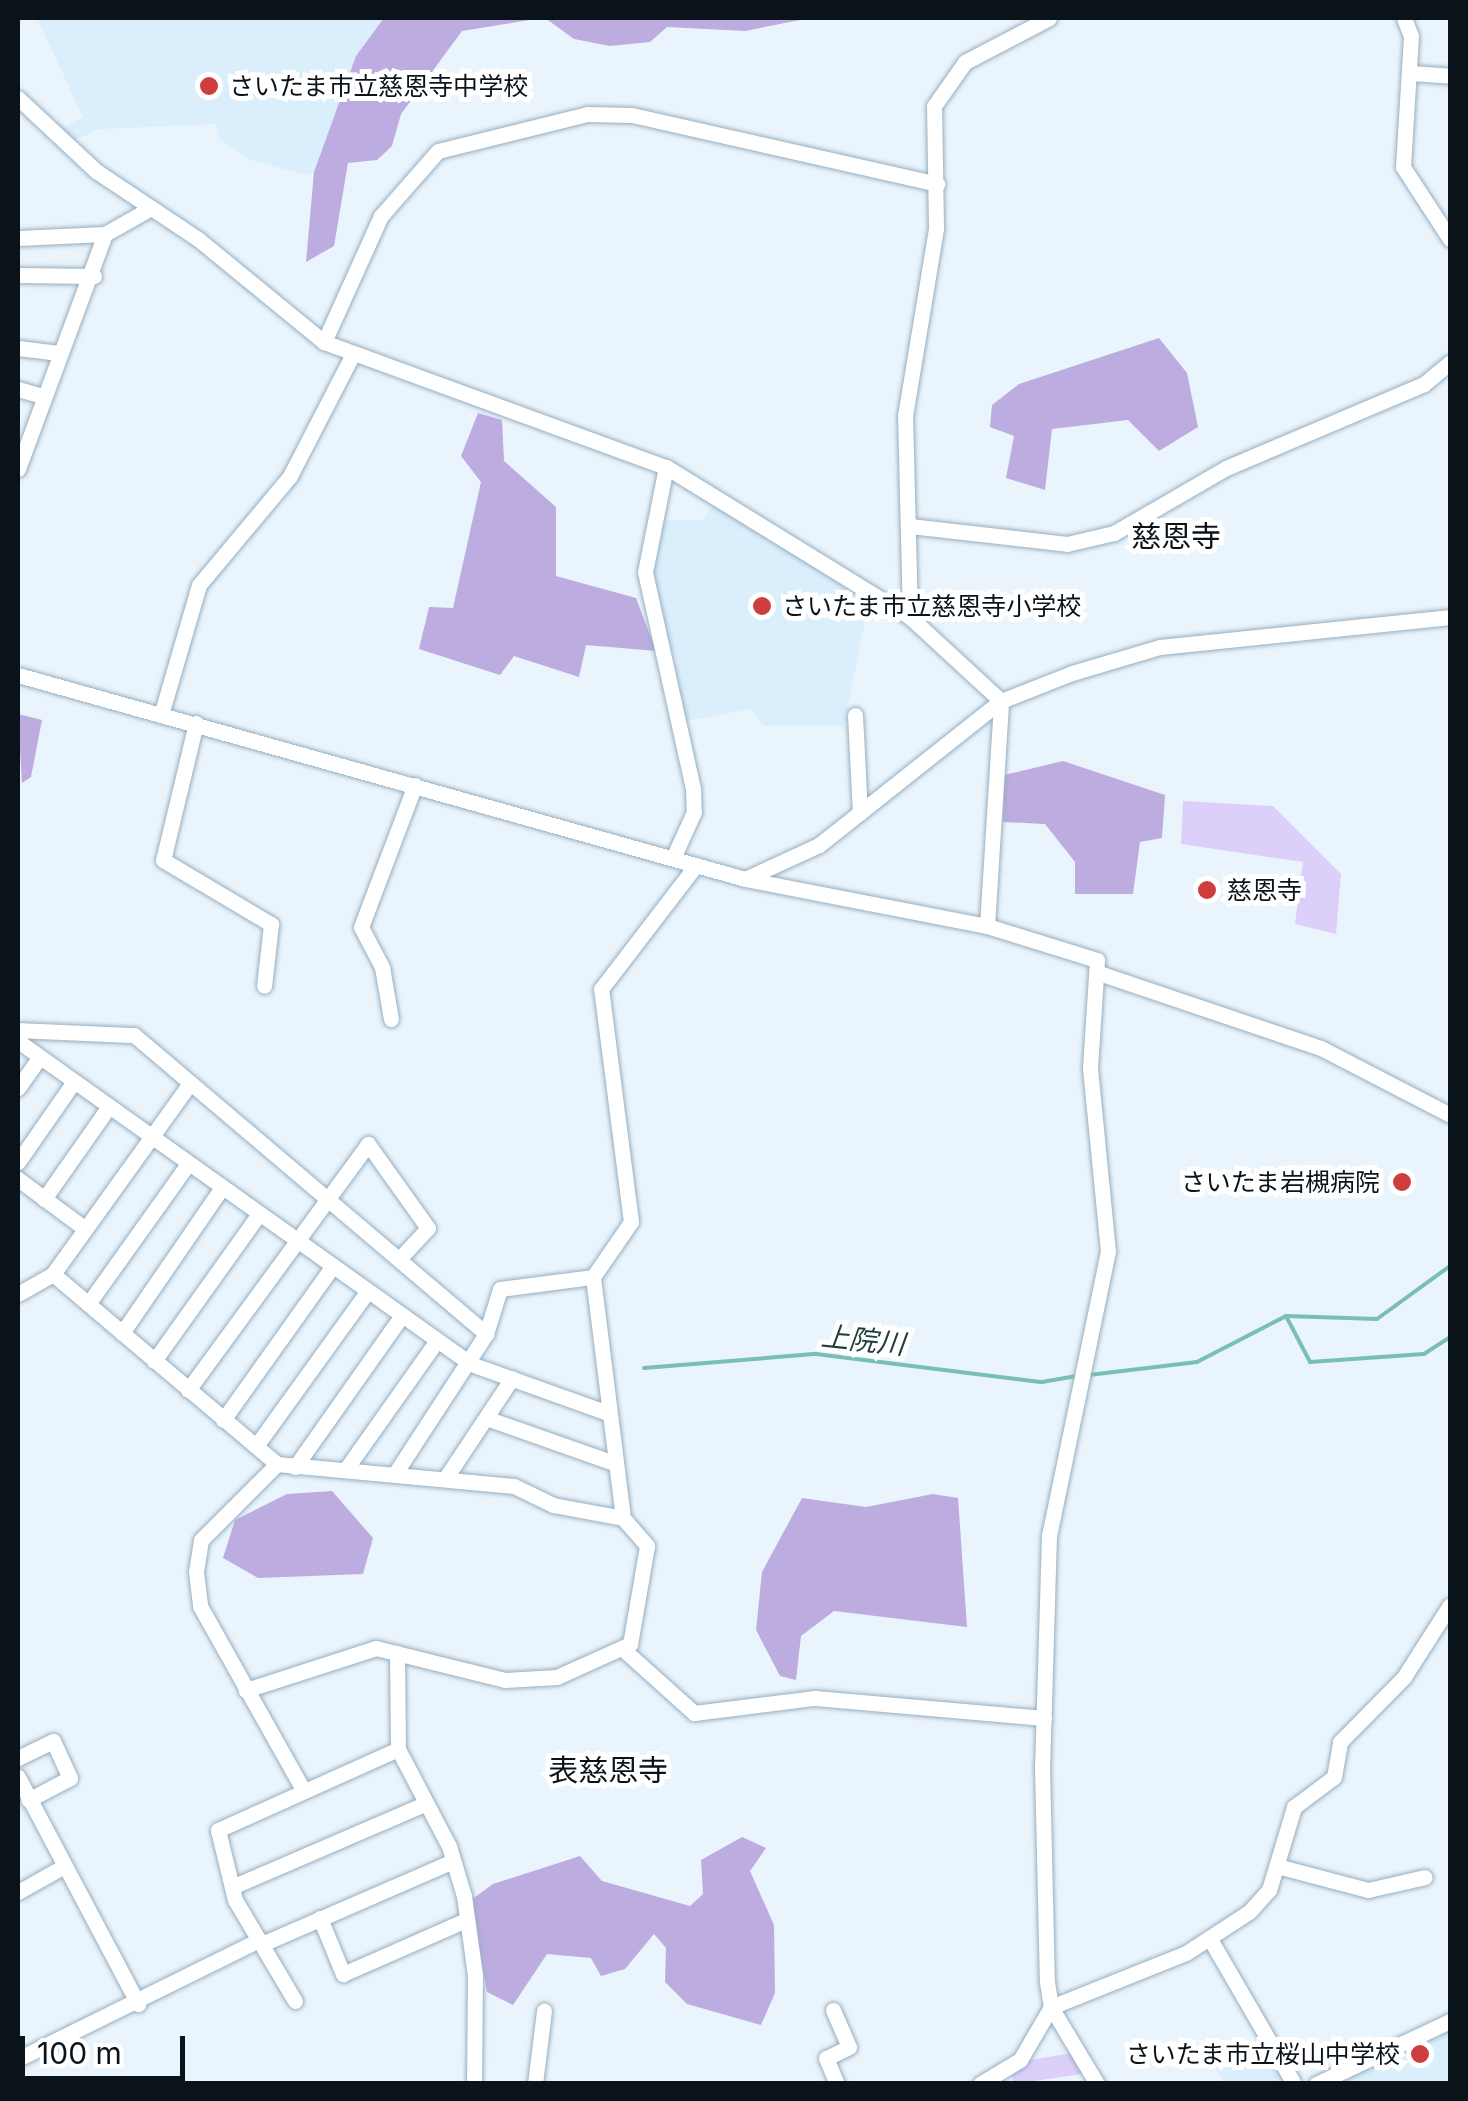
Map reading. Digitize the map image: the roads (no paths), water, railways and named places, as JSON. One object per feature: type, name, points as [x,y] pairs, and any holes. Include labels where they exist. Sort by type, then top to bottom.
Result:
[{"type":"street","points":[[910,617],[908,384],[937,184],[934,106],[948,77],[1049,18]]},
{"type":"street","points":[[1404,18],[1410,73],[1403,167],[1450,239]]},
{"type":"street","points":[[1410,73],[1450,76]]},
{"type":"street","points":[[18,98],[324,342],[351,358],[666,468],[910,617],[1001,702]]},
{"type":"street","points":[[324,342],[382,216],[438,150],[588,114],[632,114],[937,184]]},
{"type":"street","points":[[18,238],[105,234],[152,208]]},
{"type":"street","points":[[18,469],[44,416],[42,396],[57,353],[94,276],[105,234]]},
{"type":"street","points":[[18,274],[94,276]]},
{"type":"street","points":[[18,348],[57,353]]},
{"type":"street","points":[[161,715],[199,585],[290,476],[351,358]]},
{"type":"street","points":[[910,526],[1066,544],[1114,533],[1240,461],[1424,384],[1450,362]]},
{"type":"street","points":[[18,389],[42,396]]},
{"type":"street","points":[[666,468],[645,572],[693,788],[694,812],[673,858]]},
{"type":"street","points":[[745,879],[819,845],[1001,702],[1160,647],[1450,617]]},
{"type":"street","points":[[18,675],[745,879],[986,926],[1097,960],[1090,1068],[1108,1252],[1048,1535],[1044,1718],[1051,2007],[1098,2084]]},
{"type":"street","points":[[986,926],[1001,702]]},
{"type":"street","points":[[855,715],[860,813]]},
{"type":"street","points":[[196,723],[162,860],[270,924],[264,986]]},
{"type":"street","points":[[392,1019],[382,967],[361,927],[415,785]]},
{"type":"street","points":[[625,1651],[647,1546],[623,1518],[592,1277],[631,1222],[601,989],[696,865]]},
{"type":"street","points":[[1099,973],[1321,1048],[1450,1115]]},
{"type":"street","points":[[18,1030],[134,1035],[326,1192],[486,1334]]},
{"type":"street","points":[[18,1041],[436,1342],[471,1364],[608,1414]]},
{"type":"street","points":[[18,1088],[38,1059]]},
{"type":"street","points":[[18,1162],[73,1083]]},
{"type":"street","points":[[18,1274],[23,1291],[53,1274],[190,1083]]},
{"type":"street","points":[[44,1199],[108,1108]]},
{"type":"street","points":[[188,1390],[326,1192],[364,1147],[377,1148],[428,1228],[401,1257]]},
{"type":"street","points":[[88,1304],[188,1165]]},
{"type":"street","points":[[18,1179],[84,1228]]},
{"type":"street","points":[[122,1332],[222,1189]]},
{"type":"street","points":[[154,1362],[258,1215]]},
{"type":"street","points":[[223,1420],[332,1268]]},
{"type":"street","points":[[53,1274],[277,1464],[396,1472],[514,1486],[552,1506],[623,1518]]},
{"type":"street","points":[[396,1472],[471,1364],[486,1334],[500,1289],[592,1277]]},
{"type":"street","points":[[256,1446],[367,1292]]},
{"type":"street","points":[[295,1466],[402,1317]]},
{"type":"street","points":[[346,1469],[436,1342]]},
{"type":"street","points":[[445,1479],[512,1378]]},
{"type":"street","points":[[486,1418],[614,1462]]},
{"type":"street","points":[[277,1464],[201,1540],[196,1572],[200,1606],[300,1786]]},
{"type":"street","points":[[980,2084],[1020,2060],[1051,2007],[1210,1939],[1270,1890],[1294,1807],[1334,1777],[1340,1742],[1404,1677],[1450,1604]]},
{"type":"street","points":[[625,1651],[694,1714],[815,1698],[1044,1718]]},
{"type":"street","points":[[246,1690],[360,1652],[398,1653],[527,1683],[625,1651]]},
{"type":"street","points":[[398,1653],[398,1749],[454,1861],[466,1920],[475,1975],[474,2084]]},
{"type":"street","points":[[18,1758],[53,1742],[70,1778],[28,1800]]},
{"type":"street","points":[[296,2001],[232,1886],[218,1830],[300,1786],[398,1749]]},
{"type":"street","points":[[18,1777],[59,1869],[138,2004]]},
{"type":"street","points":[[232,1886],[425,1804]]},
{"type":"street","points":[[18,2059],[260,1942],[454,1861]]},
{"type":"street","points":[[1277,1866],[1368,1890],[1425,1877]]},
{"type":"street","points":[[18,1892],[59,1869]]},
{"type":"street","points":[[320,1918],[343,1974],[466,1920]]},
{"type":"street","points":[[1210,1939],[1294,2084]]},
{"type":"street","points":[[535,2084],[544,2010]]},
{"type":"street","points":[[834,2010],[849,2047],[826,2058],[838,2084]]},
{"type":"street","points":[[1316,2084],[1450,2021]]},
{"type":"waterway","name":"上院川","points":[[1089,1375],[1197,1362],[1286,1316],[1377,1319],[1450,1266]]},
{"type":"waterway","points":[[1286,1316],[1310,1362],[1424,1354],[1450,1337]]},
{"type":"waterway","name":"上院川","points":[[644,1368],[816,1354],[1042,1382],[1076,1376]]},
{"type":"place","name":"さいたま市立慈恩寺中学校","points":[[209,86]]},
{"type":"place","name":"さいたま市立慈恩寺小学校","points":[[762,606]]},
{"type":"place","name":"慈恩寺","points":[[1207,890]]},
{"type":"place","name":"さいたま岩槻病院","points":[[1402,1182]]},
{"type":"place","name":"さいたま市立桜山中学校","points":[[1420,2054]]},
{"type":"district","name":"慈恩寺","points":[[1176,536]]},
{"type":"district","name":"表慈恩寺","points":[[608,1770]]}]
